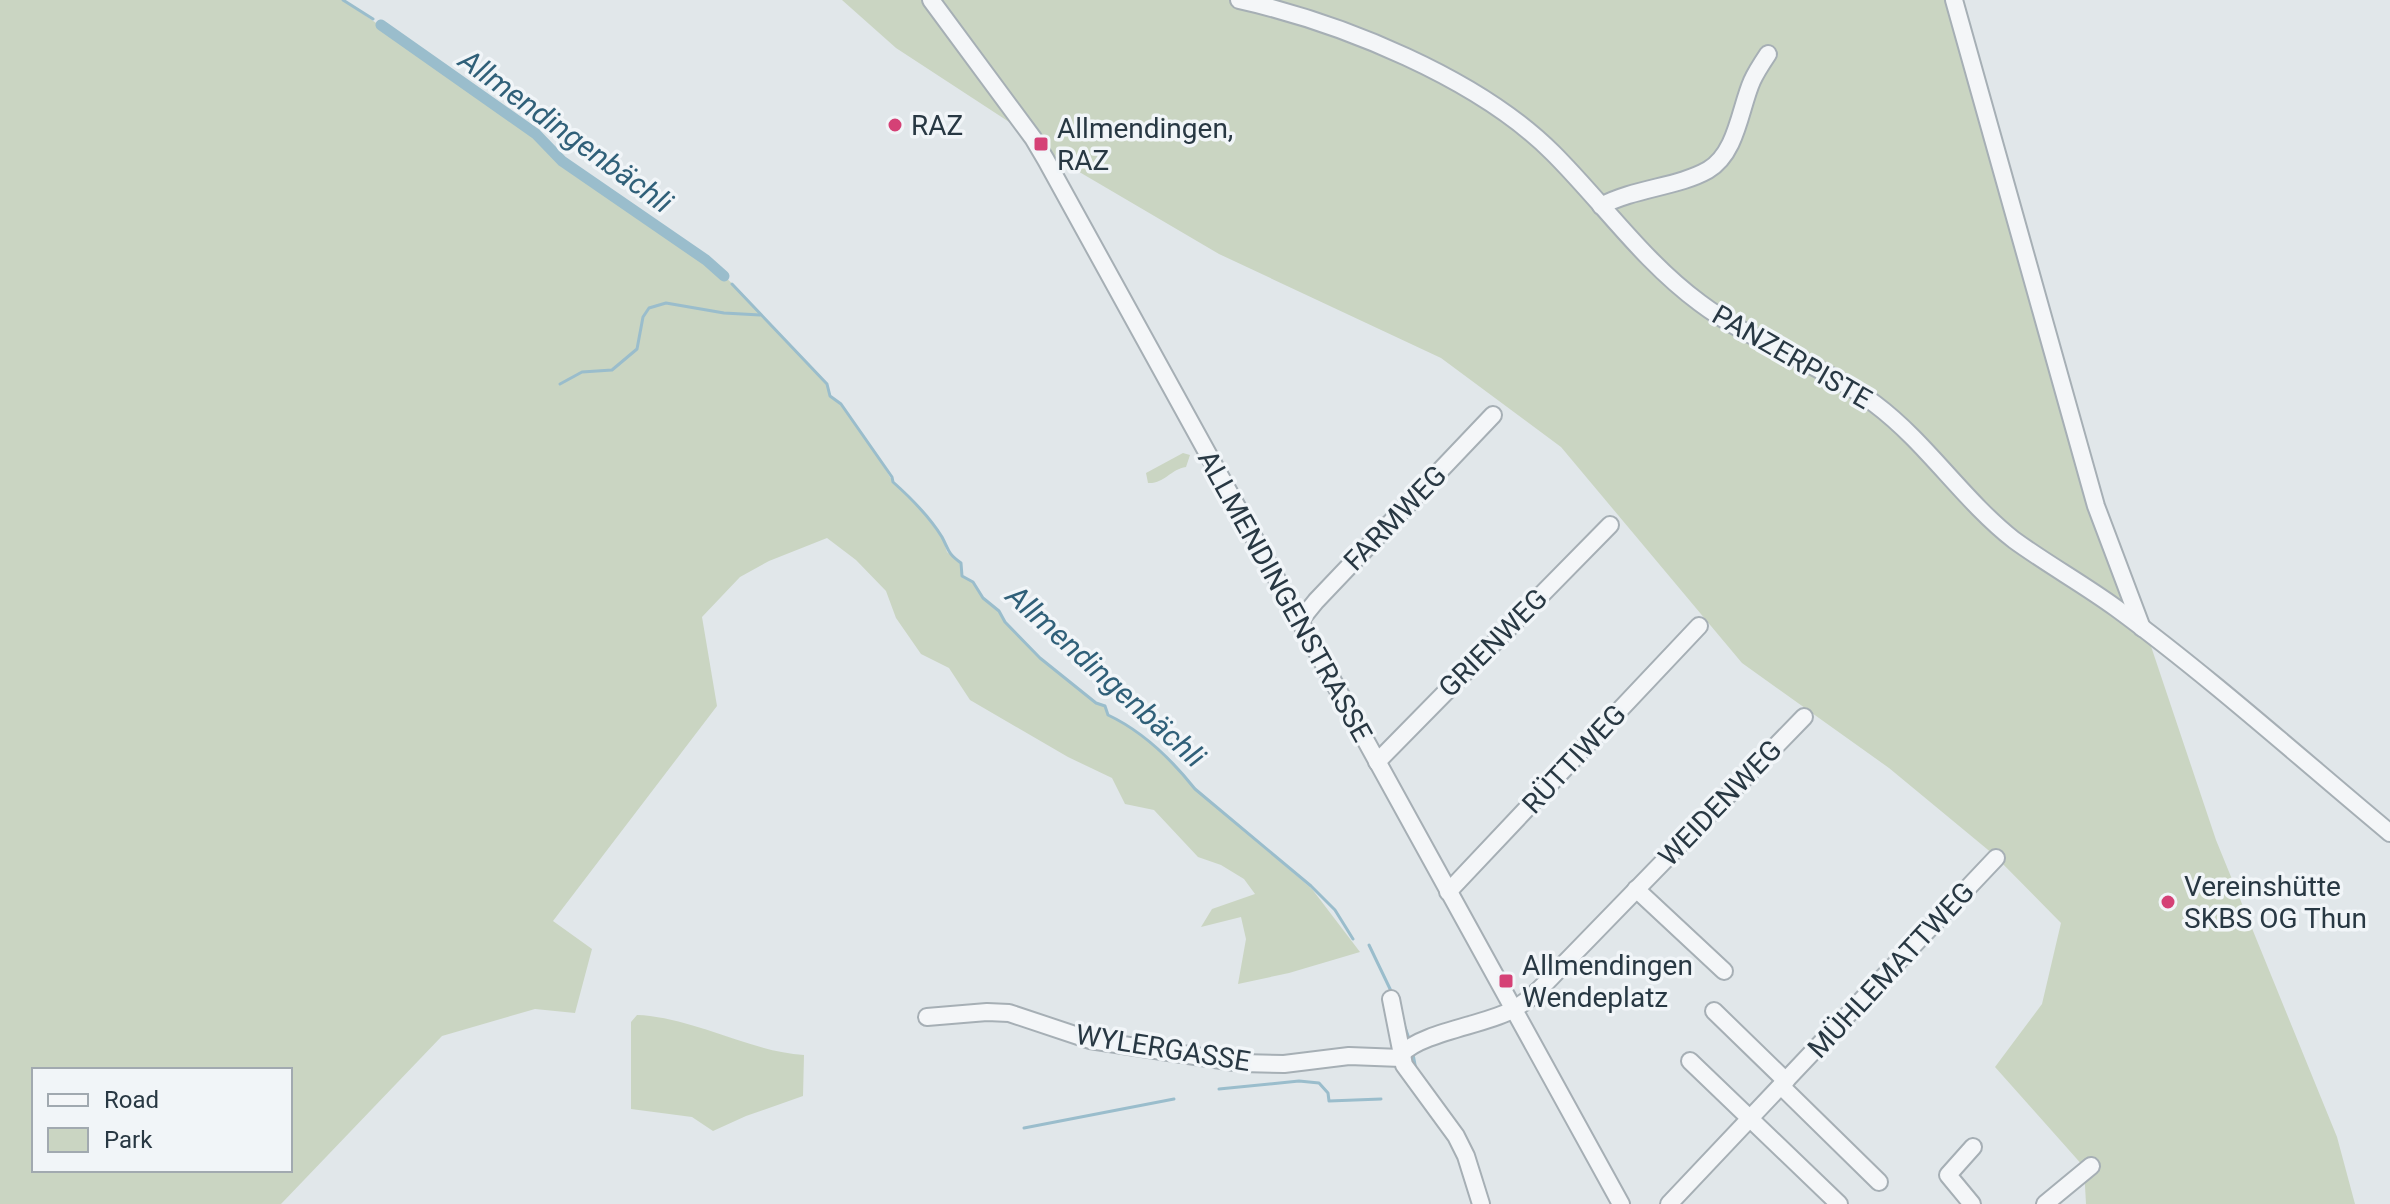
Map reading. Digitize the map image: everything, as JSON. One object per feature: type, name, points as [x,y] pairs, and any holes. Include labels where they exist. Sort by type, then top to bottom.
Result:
[{"type":"street","name":"ALLMENDINGENSTRASSE","points":[[931,0],[1039,148],[1621,1204]]},
{"type":"street","name":"PANZERPISTE","points":[[1239,0],[1317,21],[1466,88],[1498,108],[1552,152],[1682,289],[1727,320],[1836,377],[1878,406],[2014,539],[2142,628],[2390,833]]},
{"type":"street","points":[[1954,0],[2096,506],[2142,628]]},
{"type":"street","points":[[1601,206],[1620,196],[1710,169],[1725,152],[1740,121],[1753,80],[1768,54]]},
{"type":"street","name":"FARMWEG","points":[[1299,622],[1493,415]]},
{"type":"street","name":"GRIENWEG","points":[[1377,762],[1610,525]]},
{"type":"street","name":"RÜTTIWEG","points":[[1448,892],[1699,626]]},
{"type":"street","name":"WEIDENWEG","points":[[1514,1008],[1555,973],[1804,717]]},
{"type":"street","name":"MÜHLEMATTWEG","points":[[1669,1204],[1996,858]]},
{"type":"street","name":"WEIDENWEG","points":[[1636,889],[1724,971]]},
{"type":"street","points":[[1391,999],[1407,1071],[1456,1136],[1466,1156],[1481,1204]]},
{"type":"street","name":"WYLERGASSE","points":[[927,1017],[1009,1013],[1090,1040],[1241,1063],[1284,1064],[1349,1056],[1402,1056],[1417,1043],[1514,1008]]},
{"type":"street","name":"MÜHLEMATTWEG","points":[[1714,1011],[1879,1182]]},
{"type":"street","points":[[1690,1061],[1839,1204]]},
{"type":"street","points":[[1972,1204],[1948,1175],[1973,1147]]},
{"type":"street","points":[[2045,1204],[2091,1166]]},
{"type":"green space","points":[[0,0],[343,0],[536,134],[562,161],[706,260],[735,286],[827,384],[830,396],[841,404],[893,482],[915,502],[943,539],[947,552],[961,563],[962,576],[973,582],[1005,622],[1040,658],[1096,703],[1105,706],[1108,715],[1156,747],[1195,789],[1312,889],[1360,952],[1238,984],[1246,939],[1241,917],[1201,927],[1212,909],[1255,894],[1244,879],[1221,865],[1198,857],[1154,810],[1125,804],[1112,778],[1068,757],[970,700],[949,668],[921,654],[896,618],[886,591],[856,560],[827,538],[769,561],[740,577],[702,617],[717,706],[553,921],[592,949],[575,1013],[535,1009],[442,1036],[281,1204],[0,1204]]},
{"type":"green space","points":[[842,0],[1950,0],[2009,223],[2216,840],[2337,1137],[2355,1204],[2086,1204],[2084,1167],[1995,1067],[2042,1004],[2061,923],[1993,854],[1889,768],[1742,663],[1561,447],[1441,358],[1219,254],[1047,153],[1020,129],[896,48]]},
{"type":"green space","points":[[1183,453],[1190,455],[1186,467],[1159,481],[1148,483],[1146,473]]},
{"type":"green space","points":[[637,1015],[679,1022],[762,1047],[804,1055],[803,1096],[713,1131],[692,1117],[631,1109],[631,1022]]},
{"type":"waterway","name":"Allmendingenbächli","points":[[343,0],[373,19]]},
{"type":"waterway","name":"Allmendingenbächli","points":[[381,25],[536,134],[562,161],[706,260],[724,276]]},
{"type":"waterway","name":"Allmendingenbächli","points":[[732,284],[827,384],[830,396],[841,404],[893,482],[926,515],[951,554],[961,563],[962,576],[973,582],[1005,622],[1040,658],[1096,703],[1105,706],[1108,715],[1156,747],[1195,789],[1311,886],[1335,910],[1353,939]]},
{"type":"waterway","points":[[560,384],[582,372],[612,370],[637,349],[643,317],[649,308],[666,303],[724,313],[760,315]]},
{"type":"waterway","name":"Allmendingenbächli","points":[[1369,945],[1392,993]]},
{"type":"waterway","name":"Allmendingenbächli","points":[[1403,1022],[1410,1041]]},
{"type":"waterway","points":[[1413,1054],[1416,1070]]},
{"type":"waterway","points":[[1219,1089],[1299,1081],[1319,1083],[1328,1093],[1329,1101],[1381,1099]]},
{"type":"waterway","points":[[1024,1128],[1174,1099]]},
{"type":"place","name":"RAZ","points":[[895,125]]},
{"type":"place","name":"Allmendingen, RAZ","points":[[1041,144]]},
{"type":"place","name":"Vereinshütte SKBS OG Thun","points":[[2168,902]]},
{"type":"place","name":"Allmendingen Wendeplatz","points":[[1506,981]]}]
